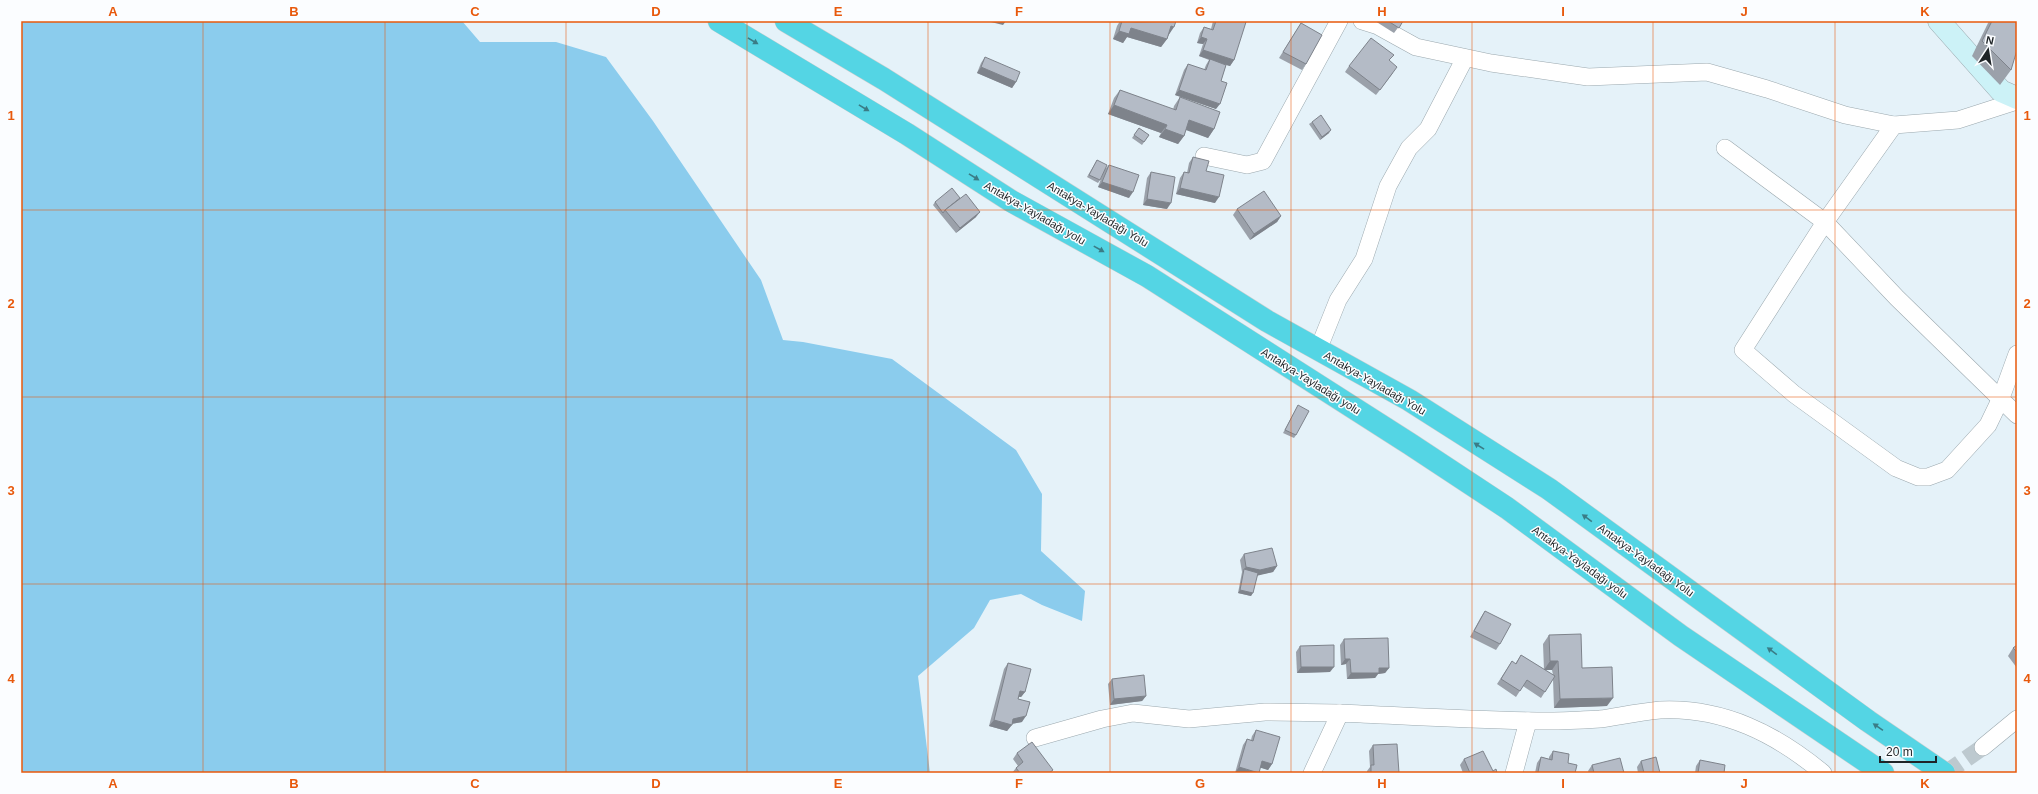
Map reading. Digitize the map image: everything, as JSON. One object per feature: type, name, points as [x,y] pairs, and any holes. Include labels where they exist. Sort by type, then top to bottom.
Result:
[{"type":"highway","name":"Antakya-Yayladağı yolu","points":[[719,21],[907,134],[1011,201],[1147,276],[1410,444],[1507,508],[1681,636],[1883,773]]},
{"type":"highway","name":"Antakya-Yayladağı Yolu","points":[[786,21],[884,78],[1033,174],[1166,255],[1266,320],[1409,400],[1549,489],[1868,721],[1944,773]]},
{"type":"main road","points":[[1939,21],[2001,91],[2017,100]]},
{"type":"street","points":[[1204,156],[1247,165],[1263,160],[1339,21]]},
{"type":"street","points":[[1362,21],[1378,26],[1416,47],[1465,58],[1588,77],[1707,72],[1767,89],[1845,115],[1894,125],[1958,120],[2017,100]]},
{"type":"street","points":[[1318,350],[1338,300],[1364,259],[1388,186],[1409,148],[1428,129],[1465,58]]},
{"type":"street","points":[[1894,125],[1825,222],[1743,350],[1794,394],[1896,468],[1918,477],[1937,475],[1947,470],[1988,425],[2001,398],[2017,354]]},
{"type":"street","points":[[1725,148],[1825,222],[1897,298],[2017,415]]},
{"type":"street","points":[[1035,738],[1102,719],[1133,713],[1189,719],[1265,712],[1340,713],[1528,721],[1599,719],[1660,710],[1708,713],[1744,723],[1772,736],[1823,773]]},
{"type":"street","points":[[1312,773],[1340,713]]},
{"type":"street","points":[[1983,747],[2017,719]]},
{"type":"street","points":[[1514,773],[1528,721]]},
{"type":"shaded area","points":[[21,21],[462,21],[480,42],[556,42],[606,57],[653,121],[761,280],[783,340],[803,342],[892,359],[1016,450],[1042,494],[1041,551],[1085,591],[1082,621],[1042,605],[1021,594],[990,600],[974,628],[918,676],[930,773],[21,773]]},
{"type":"building","points":[[1122,21],[1176,21],[1174,27],[1171,26],[1167,39],[1131,28],[1129,34],[1119,31]]},
{"type":"building","points":[[1216,21],[1246,22],[1234,60],[1203,50],[1207,39],[1201,37],[1204,27],[1213,30]]},
{"type":"building","points":[[1388,21],[1403,21],[1399,28]]},
{"type":"building","points":[[1992,21],[2017,21],[2017,50],[2011,70],[1982,41]]},
{"type":"building","points":[[1301,23],[1322,35],[1306,64],[1283,52]]},
{"type":"building","points":[[1371,38],[1394,55],[1389,60],[1397,67],[1380,90],[1349,66]]},
{"type":"building","points":[[985,57],[1020,72],[1016,82],[981,67]]},
{"type":"building","points":[[1210,59],[1226,65],[1221,81],[1227,83],[1220,104],[1179,90],[1188,64],[1206,70]]},
{"type":"building","points":[[1120,90],[1176,110],[1180,97],[1220,112],[1214,129],[1189,120],[1184,136],[1165,129],[1167,125],[1114,105]]},
{"type":"building","points":[[1321,115],[1331,130],[1322,137],[1312,122]]},
{"type":"building","points":[[1139,128],[1149,135],[1144,142],[1134,135]]},
{"type":"building","points":[[1193,157],[1209,161],[1206,171],[1224,175],[1219,197],[1180,188],[1184,172],[1189,173]]},
{"type":"building","points":[[1097,160],[1107,165],[1100,180],[1089,175]]},
{"type":"building","points":[[1109,165],[1139,175],[1133,192],[1102,182]]},
{"type":"building","points":[[1151,172],[1175,177],[1171,203],[1147,199]]},
{"type":"building","points":[[952,188],[960,198],[943,213],[935,202]]},
{"type":"building","points":[[1264,191],[1281,216],[1254,234],[1237,209]]},
{"type":"building","points":[[966,194],[980,212],[960,228],[945,210]]},
{"type":"building","points":[[1298,405],[1309,411],[1296,435],[1285,430]]},
{"type":"building","points":[[1272,548],[1277,566],[1260,570],[1246,567],[1244,554]]},
{"type":"building","points":[[1244,569],[1258,573],[1253,593],[1240,590]]},
{"type":"building","points":[[1485,611],[1511,624],[1500,644],[1474,631]]},
{"type":"building","points":[[1581,634],[1582,668],[1612,667],[1613,698],[1560,699],[1558,661],[1550,661],[1549,635]]},
{"type":"building","points":[[1388,638],[1389,668],[1379,668],[1379,673],[1351,673],[1350,659],[1345,659],[1344,639]]},
{"type":"building","points":[[1334,645],[1334,667],[1301,667],[1300,646]]},
{"type":"building","points":[[2017,645],[2017,652],[2013,648]]},
{"type":"building","points":[[1521,655],[1555,676],[1545,692],[1527,680],[1520,691],[1501,679],[1512,661],[1516,664]]},
{"type":"building","points":[[1008,663],[1031,669],[1025,692],[1020,691],[1018,699],[1030,702],[1026,716],[1013,719],[1012,725],[994,720]]},
{"type":"building","points":[[1144,675],[1146,696],[1114,699],[1112,679]]},
{"type":"building","points":[[1256,730],[1280,737],[1272,764],[1262,761],[1259,773],[1239,767],[1247,739],[1253,741]]},
{"type":"building","points":[[1032,742],[1053,770],[1049,773],[1020,773],[1016,768],[1023,762],[1017,753]]},
{"type":"building","points":[[1397,744],[1399,773],[1371,773],[1371,765],[1374,765],[1373,745]]},
{"type":"building","points":[[1483,751],[1493,771],[1496,769],[1497,773],[1470,773],[1464,759]]},
{"type":"building","points":[[1553,751],[1569,754],[1568,763],[1577,765],[1575,773],[1538,772],[1541,757],[1552,760]]},
{"type":"building","points":[[1656,757],[1660,773],[1644,773],[1641,761]]},
{"type":"building","points":[[1620,758],[1624,773],[1594,773],[1592,765]]},
{"type":"building","points":[[1700,760],[1725,765],[1724,773],[1698,773]]},
{"type":"tunnel","points":[[1946,773],[1983,747]]}]
